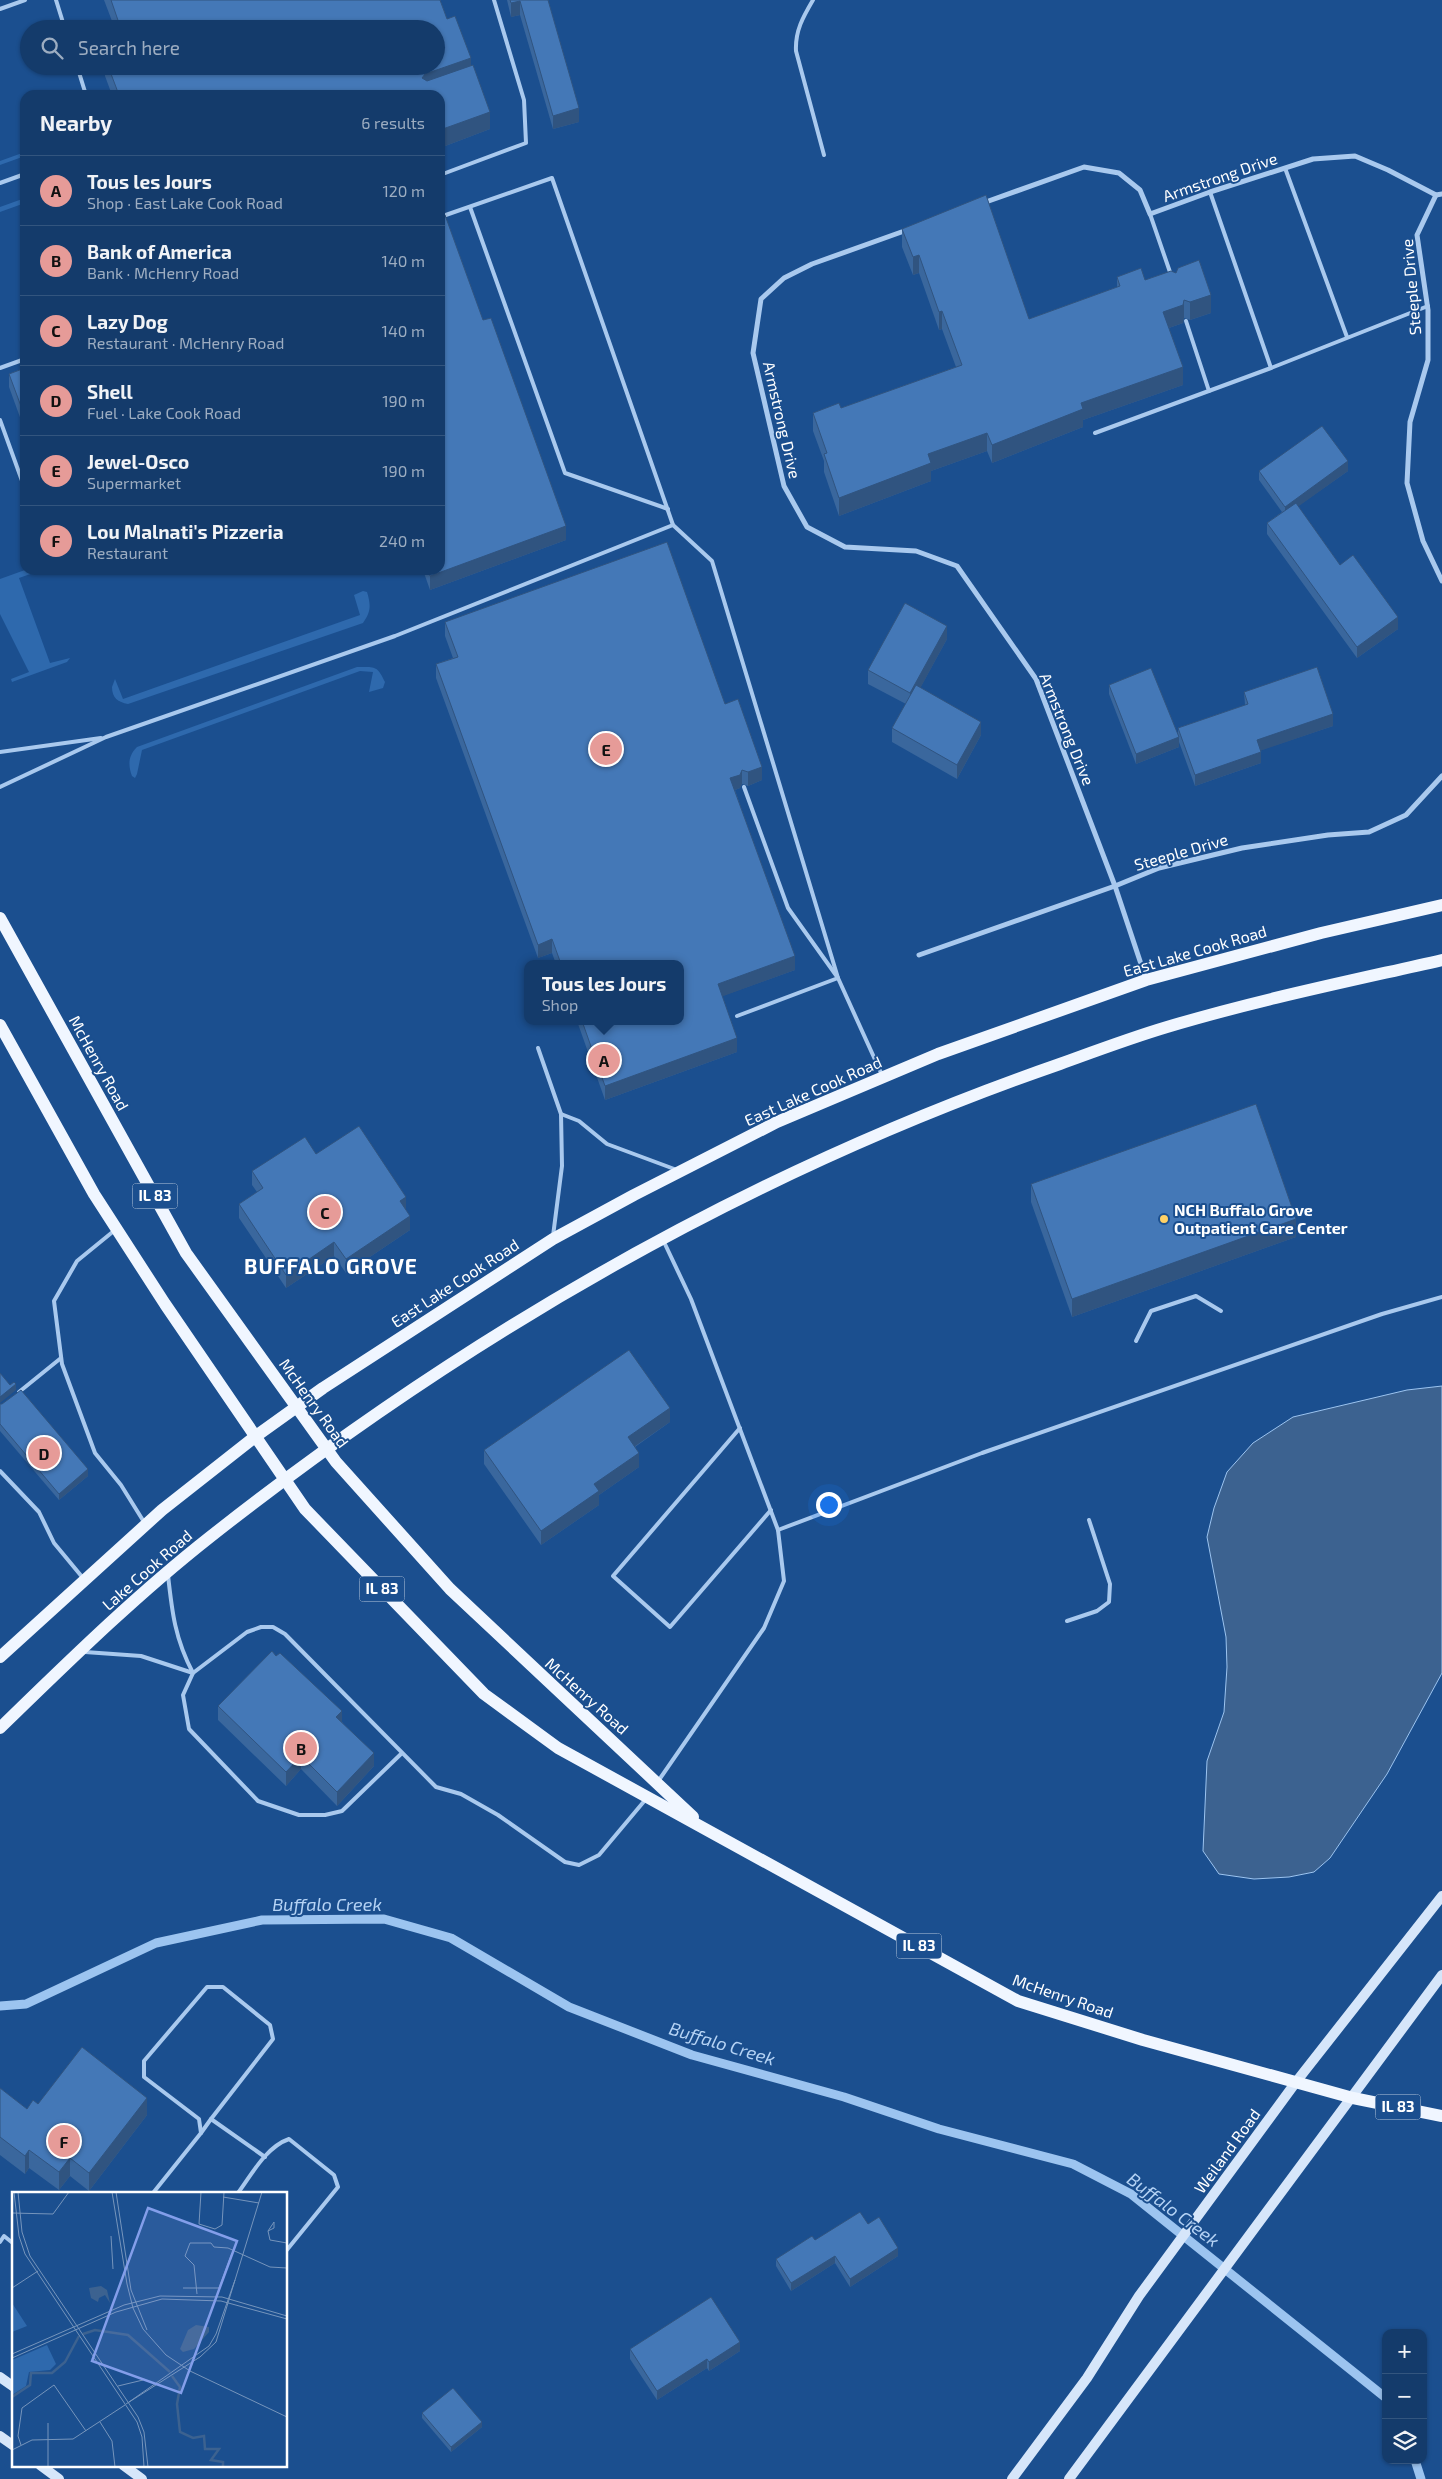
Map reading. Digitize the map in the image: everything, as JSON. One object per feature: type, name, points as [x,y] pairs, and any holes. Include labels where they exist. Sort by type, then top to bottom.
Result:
[{"type":"main road","name":"East Lake Cook Road","points":[[256,1436],[296,1407],[553,1239],[777,1122],[938,1054],[1146,980],[1321,933],[1442,905]]},
{"type":"main road","name":"McHenry Road","points":[[0,918],[186,1253],[326,1449],[450,1589],[704,1828]]},
{"type":"main road","points":[[326,1449],[520,1320],[662,1238],[812,1164],[978,1092],[1166,1027],[1337,983],[1442,960]]},
{"type":"main road","name":"McHenry Road","points":[[0,1025],[94,1194],[116,1229],[305,1509],[484,1694],[558,1748],[1018,2001],[1144,2040],[1353,2098],[1442,2116]]},
{"type":"main road","name":"Lake Cook Road","points":[[0,1657],[146,1524],[256,1436]]},
{"type":"main road","name":"Lake Cook Road","points":[[0,1728],[78,1652],[168,1572],[208,1538],[326,1449]]},
{"type":"main road","name":"Weiland Road","points":[[1012,2479],[1087,2378],[1138,2296],[1296,2082],[1442,1896]]},
{"type":"main road","points":[[1069,2479],[1442,1976]]},
{"type":"main road","points":[[0,2377],[12,2386]]},
{"type":"main road","points":[[0,2436],[12,2445]]},
{"type":"main road","points":[[41,2466],[59,2479]]},
{"type":"main road","points":[[124,2466],[142,2479]]},
{"type":"street","name":"Armstrong Drive","points":[[981,204],[1084,167],[1119,173],[1140,190],[1150,214],[1210,192],[1313,159],[1355,156],[1439,195]]},
{"type":"street","name":"Steeple Drive","points":[[1439,195],[1417,235],[1428,306],[1428,360],[1410,422],[1407,483],[1423,541],[1442,581]]},
{"type":"street","name":"Armstrong Drive","points":[[915,227],[812,264],[784,278],[761,299],[753,353],[784,486],[807,527],[845,547],[916,551],[957,566],[1036,679],[1115,886],[1146,980]]},
{"type":"street","name":"Steeple Drive","points":[[918,955],[1115,886],[1159,868],[1242,848],[1328,834],[1369,832],[1406,815],[1442,776]]},
{"type":"lane","points":[[0,9],[25,0]]},
{"type":"lane","points":[[56,0],[62,20]]},
{"type":"lane","points":[[445,173],[526,143],[524,100],[494,0]]},
{"type":"lane","points":[[813,0],[801,21],[796,38],[796,51],[824,155]]},
{"type":"lane","points":[[80,75],[84,90]]},
{"type":"lane","points":[[1284,168],[1347,337]]},
{"type":"lane","points":[[0,183],[20,176]]},
{"type":"lane","points":[[445,215],[552,178],[673,525],[712,561],[838,978],[883,1077]]},
{"type":"lane","points":[[1210,192],[1271,368]]},
{"type":"lane","points":[[470,207],[565,473],[668,509]]},
{"type":"lane","points":[[1150,214],[1171,278]]},
{"type":"lane","points":[[1095,433],[1271,368],[1428,306]]},
{"type":"lane","points":[[1186,322],[1209,391]]},
{"type":"lane","points":[[0,368],[20,362]]},
{"type":"lane","points":[[0,420],[20,475]]},
{"type":"lane","points":[[0,787],[106,737],[395,636],[673,525]]},
{"type":"lane","points":[[0,752],[106,737]]},
{"type":"lane","points":[[744,787],[788,908],[838,978]]},
{"type":"lane","points":[[737,1016],[838,978]]},
{"type":"lane","points":[[538,1048],[561,1114],[562,1166],[553,1239]]},
{"type":"lane","points":[[561,1114],[578,1121],[607,1144],[680,1171]]},
{"type":"lane","points":[[116,1229],[77,1261],[54,1301],[61,1358],[94,1453],[121,1485],[146,1524]]},
{"type":"lane","points":[[657,1782],[764,1628],[784,1581],[778,1530],[771,1510],[691,1299],[662,1238]]},
{"type":"lane","points":[[1136,1341],[1151,1311],[1196,1296],[1221,1311]]},
{"type":"lane","points":[[778,1530],[982,1453],[1382,1314],[1442,1297]]},
{"type":"lane","points":[[15,1396],[61,1358]]},
{"type":"lane","points":[[740,1428],[613,1576],[670,1627],[771,1510]]},
{"type":"lane","points":[[0,1471],[39,1512],[54,1543],[84,1580]]},
{"type":"lane","points":[[1067,1621],[1097,1611],[1109,1602],[1110,1584],[1089,1520]]},
{"type":"lane","points":[[168,1572],[174,1624],[180,1645],[193,1673]]},
{"type":"lane","points":[[402,1753],[342,1811],[325,1815],[299,1815],[258,1801],[189,1729],[183,1695],[193,1673],[247,1632],[260,1627],[272,1628],[285,1634],[402,1753],[436,1788],[461,1794],[498,1815],[565,1862],[579,1865],[599,1855],[648,1797]]},
{"type":"lane","points":[[78,1652],[112,1652],[141,1656],[193,1673]]},
{"type":"lane","points":[[154,2192],[201,2133],[273,2038],[270,2025],[223,1987],[208,1986],[144,2061],[144,2077],[199,2119],[201,2133]]},
{"type":"lane","points":[[211,2119],[264,2158]]},
{"type":"lane","points":[[239,2192],[264,2158],[280,2142],[289,2139],[334,2175],[338,2187],[288,2249]]},
{"type":"lane","points":[[0,2242],[2,2235]]},
{"type":"shaded area","points":[[20,154],[20,158],[0,165],[0,161]]},
{"type":"shaded area","points":[[20,200],[20,205],[0,212],[0,207]]},
{"type":"shaded area","points":[[20,572],[20,575],[28,575],[19,578],[50,663],[70,658],[67,662],[12,682],[11,679],[29,672],[0,614],[0,579]]},
{"type":"shaded area","points":[[363,591],[367,592],[370,605],[368,615],[363,623],[128,704],[114,697],[112,687],[115,679],[123,699],[360,615],[354,595]]},
{"type":"shaded area","points":[[357,667],[372,667],[380,672],[385,682],[383,688],[369,692],[373,672],[360,671],[142,750],[137,774],[135,778],[132,776],[130,761],[137,747]]},
{"type":"shaded area","points":[[1442,1386],[1442,1673],[1387,1774],[1330,1858],[1314,1872],[1289,1877],[1254,1879],[1219,1874],[1203,1851],[1207,1761],[1224,1712],[1227,1667],[1226,1637],[1207,1537],[1214,1508],[1227,1472],[1253,1443],[1293,1417],[1407,1390]]},
{"type":"building","points":[[111,0],[440,0],[447,19],[455,16],[471,58],[445,67],[445,20],[118,20]]},
{"type":"building","points":[[510,0],[548,0],[579,108],[553,116],[520,1],[511,3]]},
{"type":"building","points":[[473,65],[490,112],[445,128],[445,90],[117,90],[111,75],[424,75],[422,78],[427,81]]},
{"type":"building","points":[[986,195],[1029,319],[1120,286],[1117,277],[1141,268],[1145,280],[1171,271],[1176,273],[1178,268],[1199,260],[1211,295],[1190,302],[1184,300],[1183,305],[1163,312],[1183,367],[1081,403],[1083,409],[992,445],[987,433],[928,454],[931,463],[839,498],[824,454],[827,453],[813,413],[839,403],[841,408],[962,365],[942,311],[939,312],[919,255],[913,257],[902,229]]},
{"type":"building","points":[[445,215],[483,320],[491,318],[566,526],[445,570]]},
{"type":"building","points":[[20,370],[20,404],[9,374]]},
{"type":"building","points":[[1322,426],[1348,461],[1285,507],[1259,471]]},
{"type":"building","points":[[1296,503],[1340,565],[1353,555],[1398,617],[1357,647],[1267,523]]},
{"type":"building","points":[[667,542],[725,704],[738,699],[762,767],[748,772],[742,770],[740,775],[730,778],[795,956],[718,984],[737,1038],[605,1086],[583,1025],[684,1025],[684,960],[560,960],[552,939],[538,945],[436,664],[458,657],[445,622]]},
{"type":"building","points":[[905,603],[947,626],[910,693],[868,670]]},
{"type":"building","points":[[1317,667],[1333,714],[1257,740],[1261,752],[1195,775],[1178,728],[1248,704],[1244,692]]},
{"type":"building","points":[[1151,668],[1179,737],[1136,754],[1109,685]]},
{"type":"building","points":[[916,685],[981,722],[957,765],[892,728]]},
{"type":"building","name":"NCH Buffalo Grove Outpatient Care Center","points":[[1256,1104],[1296,1219],[1072,1299],[1031,1184]]},
{"type":"building","points":[[359,1126],[406,1197],[400,1201],[410,1216],[346,1259],[334,1242],[286,1275],[239,1204],[263,1188],[252,1171],[305,1137],[316,1154]]},
{"type":"building","points":[[629,1350],[670,1408],[628,1437],[639,1453],[594,1484],[599,1491],[541,1531],[484,1450]]},
{"type":"building","points":[[0,1373],[10,1385],[14,1382],[16,1384],[0,1397]]},
{"type":"building","points":[[21,1390],[88,1469],[59,1494],[0,1424],[0,1404]]},
{"type":"building","points":[[272,1651],[276,1656],[280,1653],[342,1711],[336,1717],[374,1753],[337,1792],[301,1756],[286,1772],[218,1706]]},
{"type":"building","points":[[82,2047],[147,2098],[89,2173],[70,2158],[59,2172],[29,2150],[25,2156],[0,2137],[0,2088],[27,2109],[33,2100],[38,2104]]},
{"type":"building","points":[[860,2212],[868,2224],[879,2217],[898,2248],[850,2279],[835,2256],[791,2283],[776,2259],[812,2236],[815,2240]]},
{"type":"building","points":[[711,2297],[740,2342],[709,2362],[707,2359],[657,2391],[630,2349]]},
{"type":"building","points":[[453,2388],[482,2422],[451,2447],[422,2413]]},
{"type":"waterway","name":"Buffalo Creek","points":[[0,2006],[26,2004],[156,1943],[262,1920],[384,1919],[451,1938],[569,2007],[692,2055],[844,2097],[939,2129],[1073,2164],[1131,2194],[1382,2395]]},
{"type":"waterway","name":"Buffalo Creek","points":[[1416,2464],[1421,2479]]},
{"type":"place","name":"Jewel-Osco","points":[[606,749]]},
{"type":"place","name":"Tous les Jours","points":[[604,1060]]},
{"type":"place","name":"Lazy Dog","points":[[325,1212]]},
{"type":"place","name":"NCH Buffalo Grove Outpatient Care Center","points":[[1164,1219]]},
{"type":"place","name":"Shell","points":[[44,1453]]},
{"type":"place","name":"Bank of America","points":[[301,1748]]},
{"type":"place","name":"Lou Malnati's Pizzeria","points":[[64,2141]]},
{"type":"district","name":"BUFFALO GROVE","points":[[331,1267]]}]
